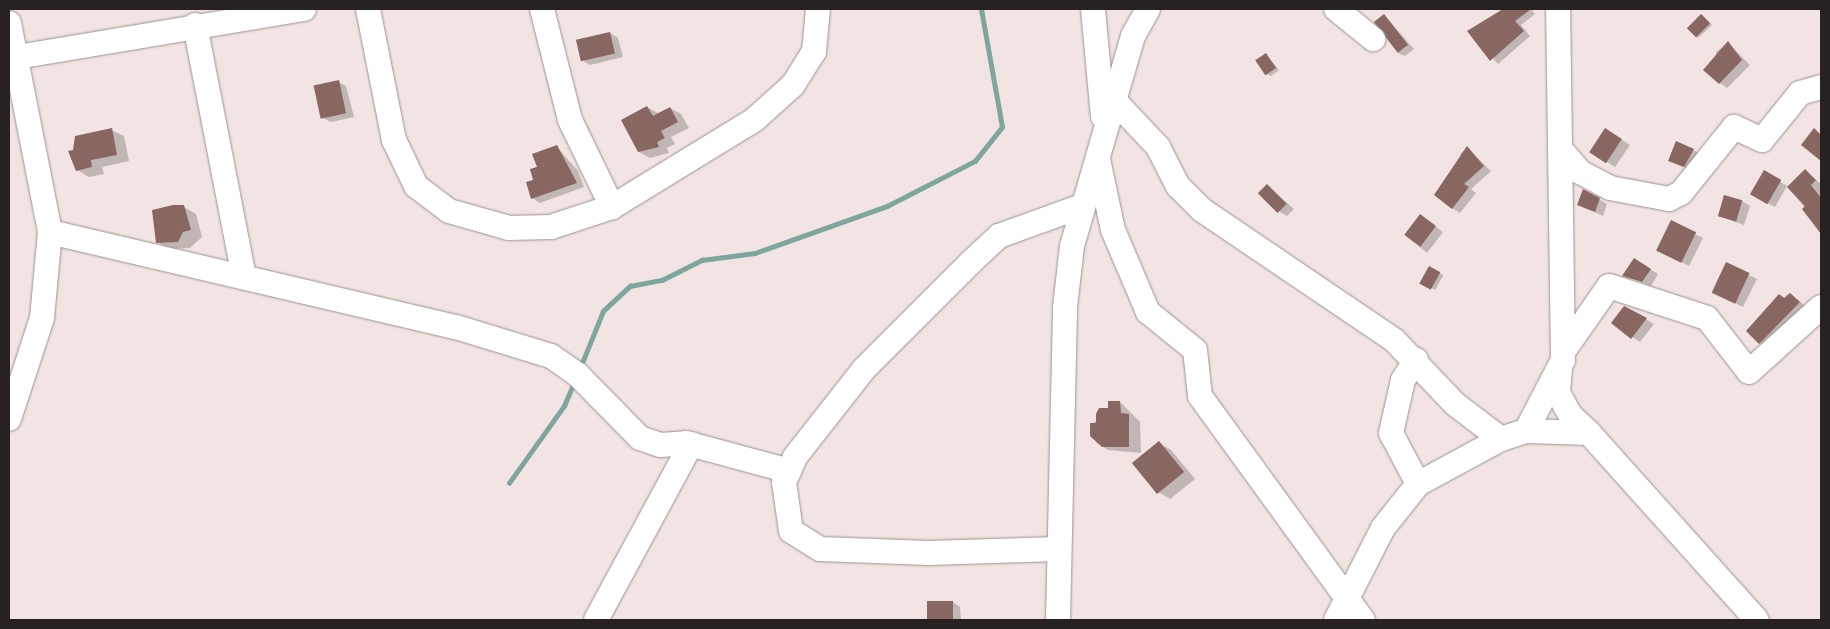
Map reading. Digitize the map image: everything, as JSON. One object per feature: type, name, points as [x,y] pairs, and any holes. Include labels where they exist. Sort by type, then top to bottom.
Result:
[{"type":"street","points":[[17,58],[195,25],[304,9]]},
{"type":"street","points":[[368,9],[394,140],[416,186],[448,211],[509,228],[552,227],[612,207],[754,120],[794,85],[814,52],[818,9]]},
{"type":"street","points":[[542,9],[570,120],[612,207]]},
{"type":"street","points":[[1094,9],[1104,128]]},
{"type":"street","points":[[1058,620],[1058,549],[1065,307],[1082,206],[1133,36],[1148,9]]},
{"type":"street","points":[[1336,9],[1373,39]]},
{"type":"street","points":[[1558,9],[1562,151],[1561,359],[1558,393],[1571,416],[1757,620]]},
{"type":"street","points":[[9,23],[50,232],[42,318],[9,419]]},
{"type":"street","points":[[195,25],[244,277]]},
{"type":"street","points":[[1562,151],[1580,172],[1610,188],[1669,200],[1681,193],[1734,127],[1762,140],[1800,94],[1821,86]]},
{"type":"street","points":[[1113,99],[1158,146],[1178,186],[1202,210],[1236,237],[1304,276],[1332,301],[1376,326],[1416,360],[1455,404],[1501,438]]},
{"type":"street","points":[[1097,154],[1112,230],[1148,312],[1194,350],[1200,396],[1363,620]]},
{"type":"street","points":[[1058,549],[929,553],[820,549],[790,530],[784,500],[789,471],[795,457],[864,369],[970,263],[999,236],[1082,206]]},
{"type":"street","points":[[50,232],[456,327],[551,356],[577,374],[640,438],[660,445],[691,444],[789,471]]},
{"type":"street","points":[[1526,431],[1561,359],[1609,286],[1707,318],[1750,372],[1821,307]]},
{"type":"street","points":[[1416,360],[1403,380],[1391,433],[1418,484]]},
{"type":"street","points":[[1336,620],[1350,600],[1383,528],[1418,484],[1501,438],[1526,431],[1589,434]]},
{"type":"street","points":[[596,620],[691,444]]},
{"type":"building","points":[[1503,9],[1531,9],[1515,21],[1524,31],[1490,61],[1467,31]]},
{"type":"building","points":[[1384,14],[1408,45],[1398,53],[1374,22]]},
{"type":"building","points":[[1701,14],[1710,23],[1696,37],[1687,28]]},
{"type":"building","points":[[610,32],[615,53],[581,61],[576,40]]},
{"type":"building","points":[[1728,41],[1742,60],[1719,84],[1703,70]]},
{"type":"building","points":[[1266,53],[1276,68],[1265,75],[1255,60]]},
{"type":"building","points":[[339,80],[346,113],[321,119],[314,85]]},
{"type":"building","points":[[647,106],[653,116],[670,107],[678,122],[661,131],[665,138],[657,142],[659,147],[638,152],[621,120]]},
{"type":"building","points":[[112,128],[117,155],[91,160],[92,167],[76,171],[68,151],[73,150],[75,136]]},
{"type":"building","points":[[1605,128],[1622,139],[1606,163],[1589,152]]},
{"type":"building","points":[[1814,128],[1821,135],[1821,161],[1801,145]]},
{"type":"building","points":[[1676,141],[1694,149],[1684,167],[1668,161]]},
{"type":"building","points":[[557,145],[577,183],[531,199],[526,182],[533,180],[530,169],[537,167],[532,154]]},
{"type":"building","points":[[1467,146],[1484,166],[1464,184],[1469,187],[1452,209],[1434,195]]},
{"type":"building","points":[[1805,169],[1816,180],[1811,185],[1821,198],[1821,234],[1802,209],[1805,206],[1787,187]]},
{"type":"building","points":[[1764,170],[1781,180],[1767,204],[1750,194]]},
{"type":"building","points":[[1267,184],[1287,204],[1278,213],[1258,193]]},
{"type":"building","points":[[1583,189],[1600,198],[1595,212],[1577,205]]},
{"type":"building","points":[[1724,195],[1742,200],[1736,221],[1718,216]]},
{"type":"building","points":[[173,205],[184,205],[191,230],[183,232],[178,242],[156,243],[152,210]]},
{"type":"building","points":[[1420,214],[1436,226],[1420,247],[1404,235]]},
{"type":"building","points":[[1671,220],[1696,232],[1681,263],[1656,251]]},
{"type":"building","points":[[1634,258],[1651,269],[1642,282],[1622,276]]},
{"type":"building","points":[[1726,262],[1750,273],[1735,304],[1712,293]]},
{"type":"building","points":[[1429,266],[1440,272],[1431,290],[1419,283]]},
{"type":"building","points":[[1790,293],[1800,302],[1759,344],[1746,331],[1779,294],[1784,298]]},
{"type":"building","points":[[1624,306],[1647,318],[1631,339],[1611,323]]},
{"type":"building","points":[[1108,401],[1120,401],[1121,413],[1129,414],[1129,447],[1102,447],[1090,436],[1090,423],[1096,423],[1096,414],[1099,408],[1108,408]]},
{"type":"building","points":[[1159,441],[1184,472],[1157,494],[1132,463]]},
{"type":"building","points":[[927,601],[953,601],[953,620],[927,620]]},
{"type":"waterway","points":[[580,368],[603,311],[630,286],[662,280],[702,260],[755,253],[887,206],[975,161],[1002,127],[981,9]]},
{"type":"waterway","points":[[509,483],[564,406],[574,382]]}]
